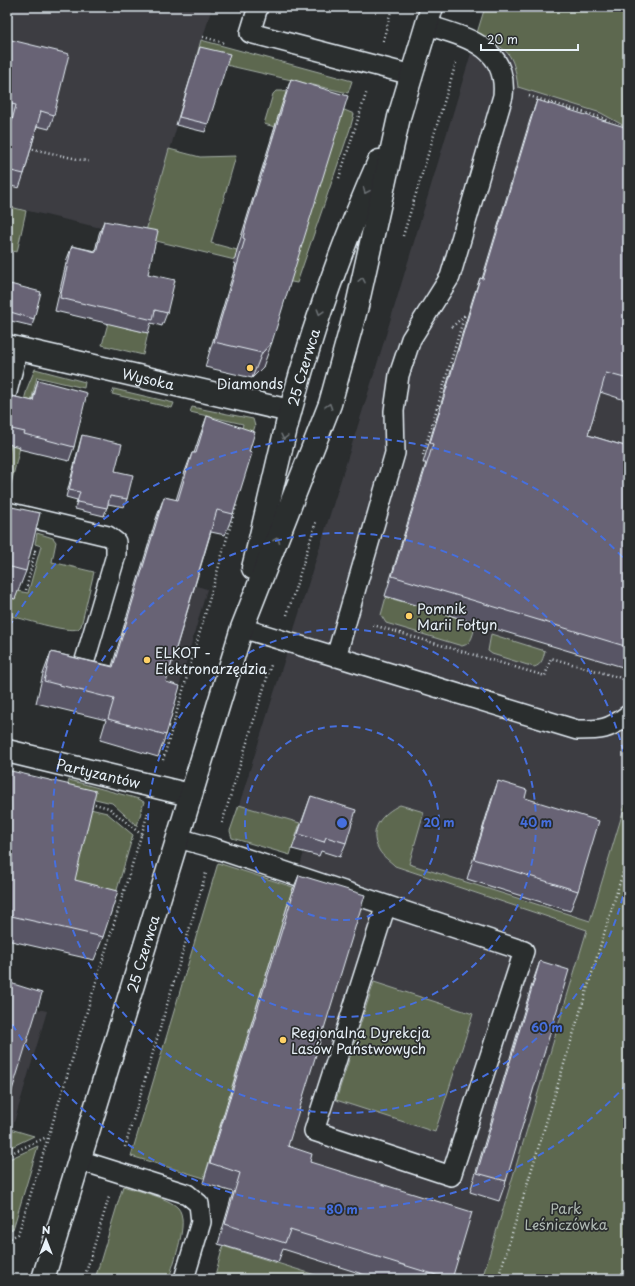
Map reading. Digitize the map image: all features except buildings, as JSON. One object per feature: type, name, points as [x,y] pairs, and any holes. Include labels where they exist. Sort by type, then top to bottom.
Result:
[{"type":"street","name":"25 Czerwca","points":[[43,1279],[242,628],[330,404],[357,306],[399,117],[430,16]]},
{"type":"street","name":"25 Czerwca","points":[[242,628],[252,575],[290,411],[332,276],[350,226],[399,117]]},
{"type":"street","name":"Wysoka","points":[[13,347],[290,411]]},
{"type":"street","name":"Partyzantów","points":[[7,751],[190,795]]},
{"type":"lane","points":[[258,7],[250,33],[412,75]]},
{"type":"lane","points":[[336,657],[395,453],[394,411],[399,375],[411,339],[450,277],[503,96],[505,82],[503,72],[498,62],[489,52],[430,16]]},
{"type":"lane","points":[[7,392],[13,347]]},
{"type":"lane","points":[[7,512],[108,536],[116,542],[118,546],[83,667]]},
{"type":"lane","points":[[242,628],[578,730],[597,730],[613,726],[628,715]]},
{"type":"lane","points":[[178,838],[386,905],[524,951],[452,1176],[314,1131],[386,905]]},
{"type":"lane","points":[[79,1160],[187,1194],[199,1204],[201,1222],[184,1279]]},
{"type":"path","points":[[7,28],[11,18],[10,7]]},
{"type":"path","points":[[338,181],[392,7]]},
{"type":"path","points":[[22,147],[90,162]]},
{"type":"path","points":[[422,459],[465,314],[451,328]]},
{"type":"path","points":[[422,444],[424,452]]},
{"type":"path","points":[[7,1240],[18,1234],[142,835],[238,501]]},
{"type":"path","points":[[26,590],[36,551],[30,550],[32,544]]},
{"type":"path","points":[[374,617],[372,625],[546,676],[551,658],[628,680]]},
{"type":"path","points":[[87,802],[109,808],[142,835]]},
{"type":"path","points":[[498,1279],[628,856]]},
{"type":"path","points":[[7,1155],[48,1136]]},
{"type":"shaded area","points":[[7,7],[212,7],[144,238],[7,206]]},
{"type":"shaded area","points":[[485,7],[628,7],[628,795],[482,1279],[328,1279],[218,1243],[233,1192],[203,1183],[204,1178],[131,1156],[218,863],[294,887],[304,852],[292,849],[300,823],[239,805],[375,371]]},
{"type":"shaded area","points":[[193,585],[207,589],[173,708],[158,703]]},
{"type":"shaded area","points":[[32,1008],[47,1011],[12,1129],[7,1128],[7,1102]]},
{"type":"green space","points":[[485,7],[628,7],[628,128],[601,113],[518,87],[514,66],[508,53],[477,33]]},
{"type":"green space","points":[[201,40],[352,81],[348,93],[226,65],[197,55]]},
{"type":"green space","points":[[276,91],[283,91],[324,103],[282,105],[275,127],[264,124],[273,94]]},
{"type":"green space","points":[[342,109],[354,114],[350,129],[297,283],[286,281]]},
{"type":"green space","points":[[169,149],[200,157],[236,156],[211,243],[237,250],[235,260],[144,238]]},
{"type":"green space","points":[[7,206],[26,211],[17,252],[7,250]]},
{"type":"green space","points":[[108,323],[148,333],[143,355],[102,345]]},
{"type":"green space","points":[[35,369],[85,382],[84,388],[37,377],[11,484],[7,483],[7,459],[28,386]]},
{"type":"green space","points":[[114,389],[174,403],[172,408],[112,394]]},
{"type":"green space","points":[[192,407],[253,419],[255,426],[247,453],[236,450],[243,424],[190,412]]},
{"type":"green space","points":[[37,533],[53,538],[56,542],[52,562],[94,572],[81,626],[78,629],[64,629],[7,615],[7,597],[15,599],[17,591],[28,593],[41,546],[35,544]]},
{"type":"green space","points":[[386,597],[476,623],[472,637],[466,645],[462,646],[386,623],[381,615]]},
{"type":"green space","points":[[491,634],[545,651],[542,661],[539,665],[534,667],[492,654],[488,651]]},
{"type":"green space","points":[[69,780],[139,799],[144,802],[137,826],[112,803],[66,792]]},
{"type":"green space","name":"Park Leśniczówka","points":[[628,795],[628,1279],[482,1279],[587,930],[395,866],[380,852],[376,842],[376,829],[383,817],[388,812],[400,805],[424,812],[409,864],[590,921]]},
{"type":"green space","points":[[239,805],[300,823],[290,855],[232,838],[230,831]]},
{"type":"green space","points":[[78,806],[107,813],[133,835],[110,914],[7,856]]},
{"type":"green space","points":[[218,863],[293,887],[204,1178],[131,1156]]},
{"type":"green space","points":[[374,982],[473,1014],[435,1132],[336,1100]]},
{"type":"green space","points":[[7,1128],[34,1136],[7,1149]]},
{"type":"green space","points":[[38,1146],[13,1229],[7,1231],[7,1160]]},
{"type":"green space","points":[[123,1186],[167,1201],[178,1208],[181,1214],[182,1222],[180,1242],[169,1279],[95,1279]]},
{"type":"green space","points":[[223,1246],[328,1279],[214,1279]]},
{"type":"place","name":"Diamonds","points":[[250,368]]},
{"type":"place","name":"Pomnik Marii Fołtyn","points":[[409,616]]},
{"type":"place","name":"ELKOT - Elektronarzędzia","points":[[147,660]]},
{"type":"place","name":"Regionalna Dyrekcja Lasów Państwowych","points":[[283,1040]]}]
